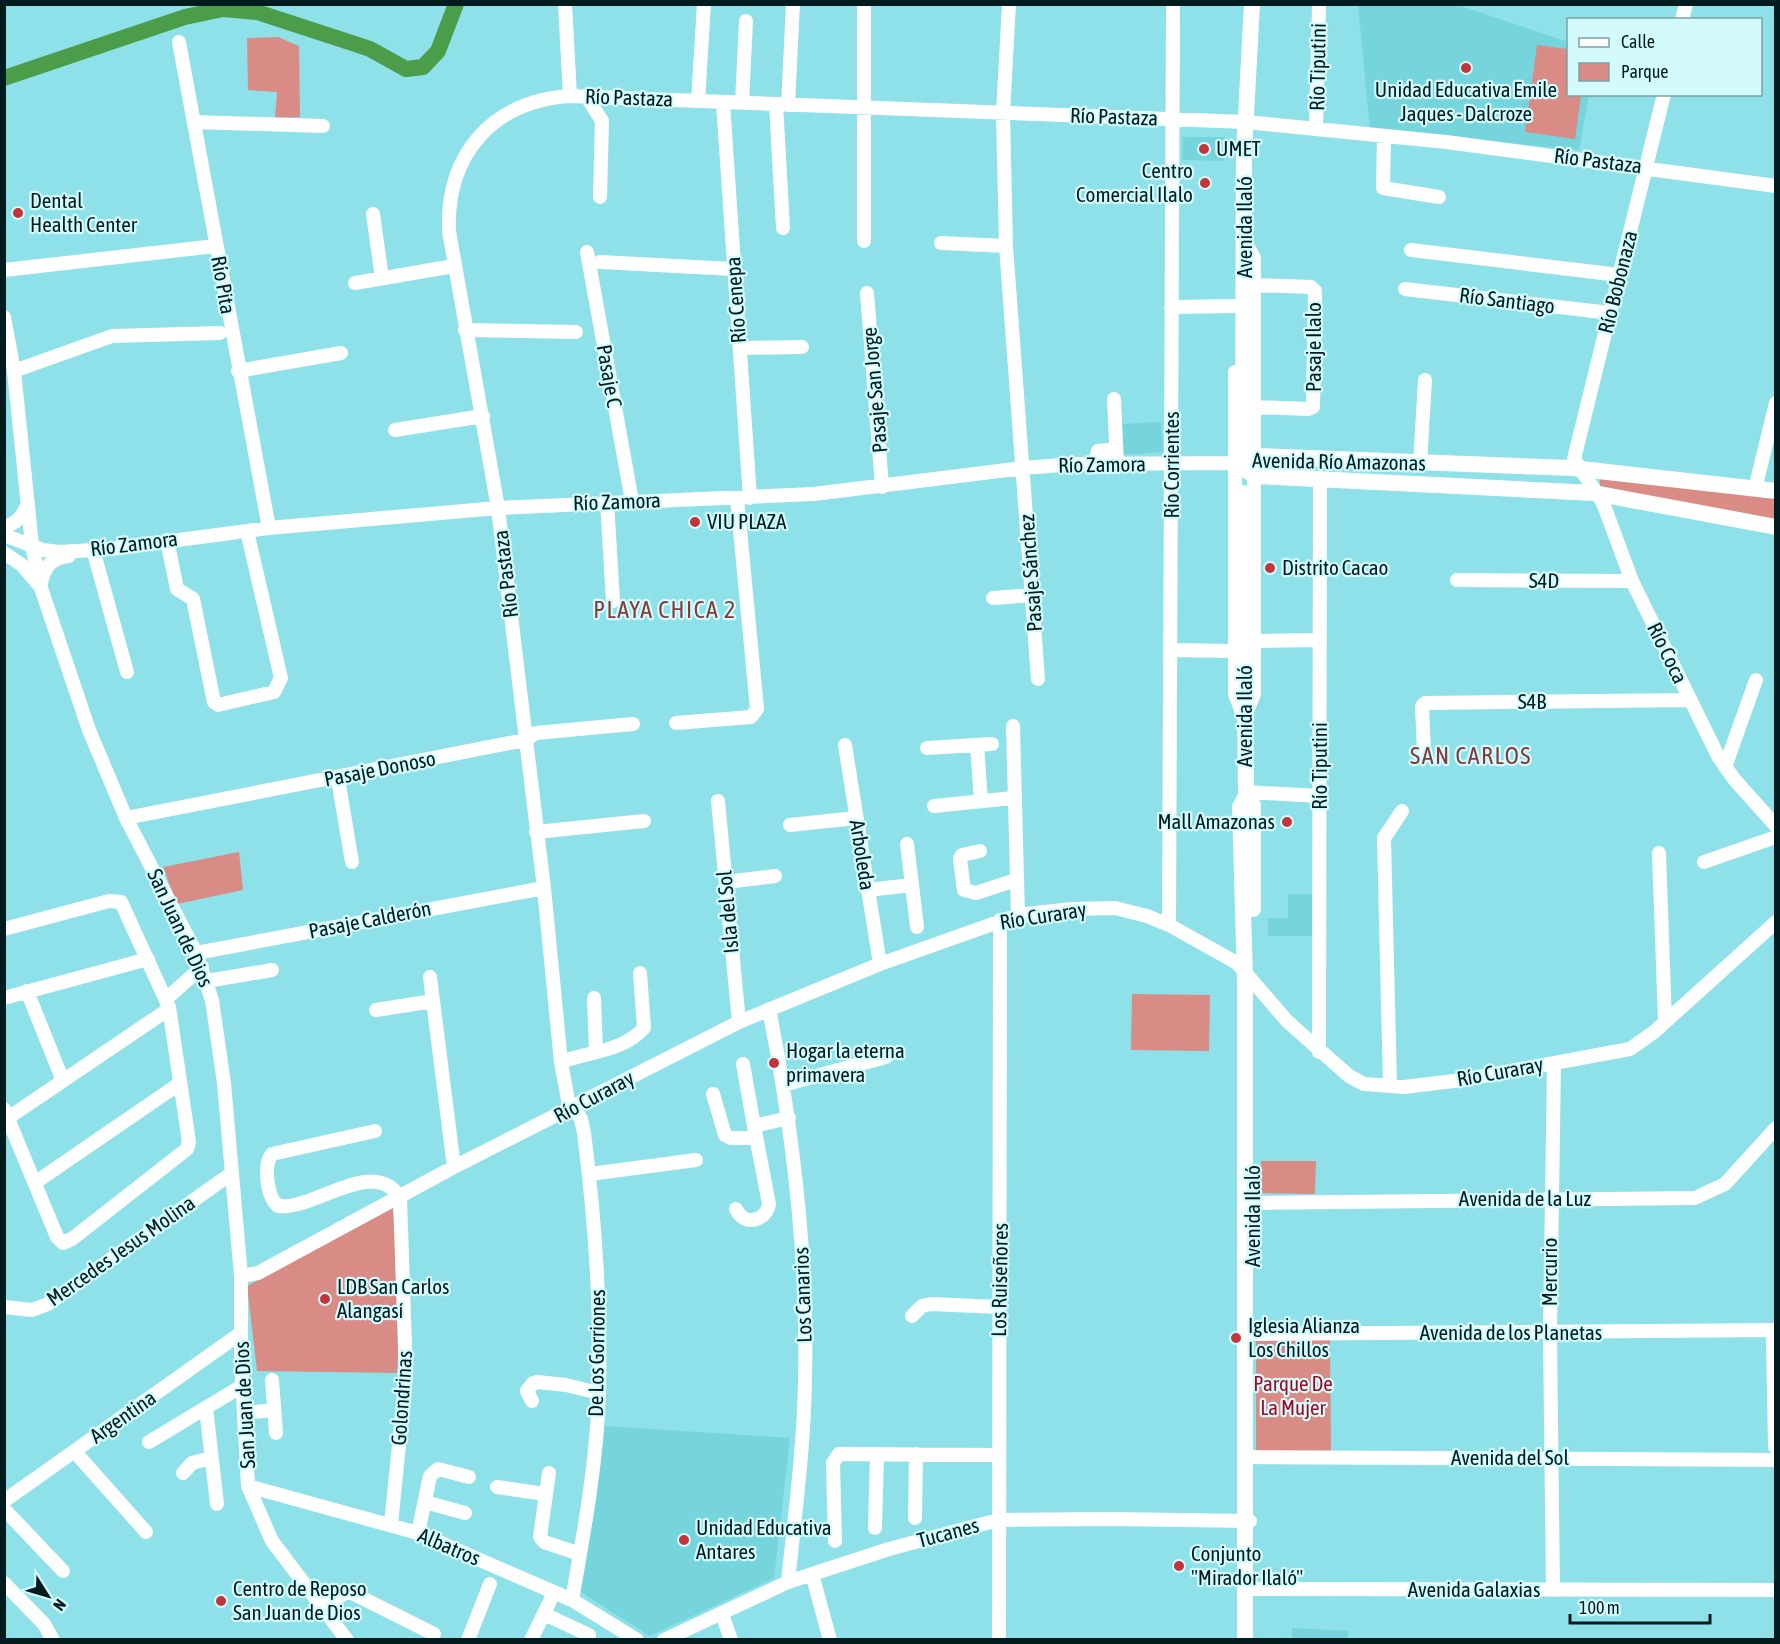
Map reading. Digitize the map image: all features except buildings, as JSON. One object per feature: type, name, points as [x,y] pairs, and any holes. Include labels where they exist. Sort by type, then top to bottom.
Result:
[{"type":"main road","name":"Avenida Ilaló","points":[[1244,456],[1244,240],[1251,4]]},
{"type":"main road","name":"Avenida Río Amazonas","points":[[1244,456],[1580,468],[1776,491]]},
{"type":"main road","name":"Avenida Río Amazonas","points":[[1244,456],[1255,476],[1594,493],[1776,527]]},
{"type":"main road","name":"Avenida Ilaló","points":[[1244,493],[1245,794],[1240,807],[1249,979],[1249,1334],[1245,1640]]},
{"type":"main road","name":"Avenida Ilaló","points":[[1247,1589],[1249,1640]]},
{"type":"street","points":[[565,4],[570,96]]},
{"type":"street","points":[[698,101],[704,4]]},
{"type":"street","points":[[783,228],[782,105],[793,4]]},
{"type":"street","points":[[864,4],[862,107],[864,241]]},
{"type":"street","name":"Pasaje Sánchez","points":[[1009,4],[1003,113],[1006,246],[1038,679]]},
{"type":"street","name":"Río Corrientes","points":[[1169,925],[1173,4]]},
{"type":"street","name":"Río Tiputini","points":[[1316,129],[1319,4]]},
{"type":"street","points":[[742,104],[746,21]]},
{"type":"street","name":"Río Pita","points":[[179,42],[238,371],[269,528]]},
{"type":"street","name":"Río Pastaza","points":[[574,1108],[568,1100],[561,1062],[544,888],[498,508],[449,231],[450,194],[463,159],[485,129],[516,108],[533,101],[570,96],[1171,118],[1316,129],[1647,167],[1776,186]]},
{"type":"street","name":"Río Bobonaza","points":[[1580,468],[1574,459],[1664,96]]},
{"type":"street","points":[[587,97],[602,121],[600,197]]},
{"type":"street","name":"Río Cenepa","points":[[676,723],[751,717],[757,709],[743,498],[740,348],[723,103]]},
{"type":"street","points":[[194,122],[323,126]]},
{"type":"street","points":[[1384,137],[1383,188],[1439,197]]},
{"type":"street","points":[[372,214],[382,278]]},
{"type":"street","points":[[1244,240],[1254,258],[1254,407],[1244,456]]},
{"type":"street","points":[[1244,240],[1237,262],[1236,306],[1244,456],[1234,651],[1235,694],[1244,719]]},
{"type":"street","points":[[941,243],[1006,246]]},
{"type":"street","points":[[4,270],[216,246]]},
{"type":"street","points":[[1411,250],[1619,275]]},
{"type":"street","name":"Pasaje C","points":[[587,252],[632,501]]},
{"type":"street","points":[[600,262],[734,269]]},
{"type":"street","points":[[355,283],[454,266]]},
{"type":"street","name":"Pasaje Ilalo","points":[[1254,285],[1309,287],[1315,291],[1313,407],[1308,409],[1254,407]]},
{"type":"street","name":"Río Santiago","points":[[1405,289],[1610,313]]},
{"type":"street","name":"Pasaje San Jorge","points":[[867,293],[882,487]]},
{"type":"street","points":[[1171,307],[1236,306]]},
{"type":"street","name":"San Juan de Dios","points":[[4,317],[14,371],[33,548],[40,588],[88,730],[126,818],[196,953],[204,975],[224,1083],[241,1276],[242,1386],[248,1486],[272,1541],[347,1640]]},
{"type":"street","points":[[465,330],[576,332]]},
{"type":"street","points":[[14,371],[111,336],[220,333]]},
{"type":"street","points":[[740,348],[802,347]]},
{"type":"street","points":[[238,371],[341,353]]},
{"type":"street","points":[[1420,464],[1425,380]]},
{"type":"street","points":[[1114,399],[1117,464]]},
{"type":"street","points":[[1755,489],[1776,403]]},
{"type":"street","points":[[396,430],[483,416]]},
{"type":"street","points":[[1095,464],[1098,451],[1116,449]]},
{"type":"street","name":"Río Zamora","points":[[4,546],[59,552],[110,549],[269,528],[498,508],[743,498],[882,487],[1023,468],[1095,464],[1172,464],[1244,456]]},
{"type":"street","name":"Río Coca","points":[[1580,468],[1608,513],[1632,581],[1689,700],[1725,767],[1776,826]]},
{"type":"street","points":[[1244,719],[1254,694],[1255,476]]},
{"type":"street","name":"Río Tiputini","points":[[1319,1052],[1320,480]]},
{"type":"street","points":[[607,502],[612,601]]},
{"type":"street","points":[[4,527],[21,518],[28,504]]},
{"type":"street","points":[[31,529],[41,543],[59,552]]},
{"type":"street","points":[[166,540],[177,589],[193,599],[214,702],[218,705],[274,692],[281,678],[247,531]]},
{"type":"street","name":"Río Zamora","points":[[4,535],[33,548]]},
{"type":"street","points":[[40,588],[43,572],[54,558],[105,553],[110,549]]},
{"type":"street","points":[[4,553],[22,565],[40,588]]},
{"type":"street","points":[[94,554],[128,672]]},
{"type":"street","name":"S4D","points":[[1457,580],[1632,581]]},
{"type":"street","points":[[993,598],[1033,595]]},
{"type":"street","points":[[1255,641],[1320,640]]},
{"type":"street","points":[[1170,651],[1234,651]]},
{"type":"street","points":[[1725,767],[1756,680]]},
{"type":"street","name":"S4B","points":[[1424,752],[1422,706],[1425,703],[1689,700]]},
{"type":"street","name":"Pasaje Donoso","points":[[126,818],[525,740],[536,733],[633,724]]},
{"type":"street","points":[[1013,726],[1013,798],[1018,915]]},
{"type":"street","points":[[927,748],[992,744]]},
{"type":"street","name":"Arboleda","points":[[845,745],[880,964]]},
{"type":"street","points":[[977,745],[981,801]]},
{"type":"street","points":[[341,777],[339,785],[352,862]]},
{"type":"street","points":[[1245,794],[1320,796]]},
{"type":"street","points":[[934,806],[1013,798]]},
{"type":"street","name":"Isla del Sol","points":[[718,801],[739,1022]]},
{"type":"street","points":[[1390,1086],[1384,838],[1402,811]]},
{"type":"street","points":[[790,825],[856,818]]},
{"type":"street","points":[[536,832],[645,821]]},
{"type":"street","points":[[1704,862],[1776,837]]},
{"type":"street","points":[[907,844],[916,927]]},
{"type":"street","points":[[980,851],[962,855],[960,859],[964,890],[976,893],[1016,880]]},
{"type":"street","points":[[1659,853],[1665,1022]]},
{"type":"street","points":[[726,882],[775,876]]},
{"type":"street","points":[[867,890],[912,885]]},
{"type":"street","name":"Pasaje Calderón","points":[[196,953],[544,888]]},
{"type":"street","points":[[4,929],[118,901],[125,907],[168,1005],[189,1142],[188,1149],[72,1239],[63,1243],[57,1237],[6,1113],[63,1081],[168,1005],[204,975],[272,970]]},
{"type":"street","name":"Río Curaray","points":[[241,1276],[258,1273],[454,1167],[574,1108],[739,1022],[880,964],[1018,915],[1072,909],[1115,908],[1147,916],[1169,925],[1237,963],[1249,979],[1319,1052],[1360,1083],[1390,1086],[1462,1080],[1630,1049],[1665,1022],[1776,922]]},
{"type":"street","name":"Los Ruiseñores","points":[[999,1640],[1000,920]]},
{"type":"street","points":[[4,998],[148,959]]},
{"type":"street","points":[[561,1062],[625,1043],[644,1028],[640,973]]},
{"type":"street","points":[[430,977],[454,1167]]},
{"type":"street","points":[[27,991],[63,1081]]},
{"type":"street","points":[[594,998],[596,1051]]},
{"type":"street","points":[[376,1010],[433,1001]]},
{"type":"street","name":"Los Canarios","points":[[769,1009],[789,1118],[799,1200],[805,1379],[788,1582]]},
{"type":"street","points":[[783,1085],[886,1057]]},
{"type":"street","name":"Mercurio","points":[[1553,1590],[1550,1333],[1554,1063]]},
{"type":"street","points":[[736,1209],[745,1219],[756,1220],[767,1213],[769,1204],[743,1064]]},
{"type":"street","points":[[36,1182],[179,1084]]},
{"type":"street","points":[[713,1094],[724,1135],[731,1138],[755,1132],[789,1118]]},
{"type":"street","name":"De Los Gorriones","points":[[572,1600],[589,1497],[599,1393],[598,1249],[584,1133],[574,1108]]},
{"type":"street","name":"Avenida de la Luz","points":[[1249,1203],[1695,1198],[1725,1184],[1776,1128]]},
{"type":"street","points":[[375,1131],[272,1154],[267,1165],[272,1201],[278,1206],[290,1206],[350,1186],[378,1181],[391,1186],[400,1198]]},
{"type":"street","points":[[590,1174],[696,1160]]},
{"type":"street","name":"Mercedes Jesus Molina","points":[[4,1307],[32,1310],[48,1304],[232,1173]]},
{"type":"street","name":"Golondrinas","points":[[391,1524],[406,1376],[400,1198]]},
{"type":"street","points":[[912,1316],[922,1306],[931,1304],[999,1307]]},
{"type":"street","name":"Argentina","points":[[4,1501],[241,1333]]},
{"type":"street","name":"Avenida de los Planetas","points":[[1249,1334],[1774,1334]]},
{"type":"street","points":[[1774,1334],[1775,1447]]},
{"type":"street","points":[[272,1380],[276,1433]]},
{"type":"street","points":[[532,1401],[527,1391],[533,1383],[537,1382],[566,1385],[599,1393]]},
{"type":"street","points":[[149,1442],[242,1386]]},
{"type":"street","points":[[206,1407],[217,1504]]},
{"type":"street","points":[[244,1413],[274,1410]]},
{"type":"street","points":[[75,1452],[146,1532]]},
{"type":"street","points":[[835,1541],[835,1458],[839,1454],[998,1455]]},
{"type":"street","points":[[875,1528],[877,1454]]},
{"type":"street","points":[[915,1518],[916,1454]]},
{"type":"street","name":"Avenida del Sol","points":[[1248,1457],[1776,1460]]},
{"type":"street","points":[[183,1473],[192,1463],[211,1458]]},
{"type":"street","points":[[418,1533],[430,1476],[438,1468],[469,1477]]},
{"type":"street","points":[[549,1473],[540,1537],[544,1542],[580,1554]]},
{"type":"street","name":"Albatros","points":[[248,1486],[418,1533],[572,1600],[637,1640]]},
{"type":"street","points":[[496,1487],[546,1494]]},
{"type":"street","points":[[425,1502],[465,1513]]},
{"type":"street","points":[[4,1509],[63,1571]]},
{"type":"street","name":"Tucanes","points":[[664,1640],[788,1582],[889,1549],[998,1520],[1247,1521]]},
{"type":"street","points":[[812,1574],[830,1640]]},
{"type":"street","points":[[4,1583],[44,1624],[53,1640]]},
{"type":"street","points":[[468,1640],[490,1584]]},
{"type":"street","name":"Avenida Galaxias","points":[[1247,1589],[1776,1590]]},
{"type":"street","points":[[323,1607],[348,1591],[434,1634]]},
{"type":"street","points":[[531,1640],[554,1593]]},
{"type":"street","points":[[544,1614],[589,1635]]},
{"type":"street","points":[[722,1614],[731,1640]]},
{"type":"shaded area","name":"Unidad Educativa Emile Jaques - Dalcroze","points":[[1358,5],[1458,5],[1567,42],[1567,96],[1589,96],[1579,150],[1370,129]]},
{"type":"shaded area","name":"UMET","points":[[1183,137],[1225,137],[1224,161],[1182,160]]},
{"type":"shaded area","points":[[1161,422],[1163,452],[1121,455],[1120,424]]},
{"type":"shaded area","points":[[1288,894],[1313,894],[1313,936],[1268,936],[1268,918],[1288,918]]},
{"type":"shaded area","name":"Unidad Educativa Antares","points":[[605,1426],[790,1438],[774,1578],[650,1636],[579,1591],[596,1501]]},
{"type":"shaded area","points":[[1292,1628],[1348,1631],[1348,1639],[1292,1639]]},
{"type":"green space","points":[[278,37],[299,46],[300,117],[275,118],[277,92],[248,90],[247,38]]},
{"type":"green space","points":[[1537,45],[1567,49],[1567,96],[1581,96],[1575,139],[1525,132]]},
{"type":"green space","points":[[1600,476],[1775,498],[1775,519],[1600,488]]},
{"type":"green space","points":[[239,852],[243,890],[177,904],[163,867]]},
{"type":"green space","points":[[1132,994],[1210,995],[1209,1051],[1131,1050]]},
{"type":"green space","points":[[1261,1161],[1316,1161],[1315,1194],[1260,1193]]},
{"type":"green space","name":"LDB San Carlos Alangasí","points":[[393,1207],[401,1311],[397,1373],[257,1371],[247,1286]]},
{"type":"green space","name":"Parque De La Mujer","points":[[1330,1340],[1331,1451],[1256,1452],[1256,1341]]},
{"type":"waterway","name":"Río Pita","points":[[4,78],[185,17],[223,9],[257,12],[355,44],[370,49],[406,69],[423,67],[438,51],[456,4]]},
{"type":"place","name":"Unidad Educativa Emile Jaques - Dalcroze","points":[[1466,68]]},
{"type":"place","name":"UMET","points":[[1204,149]]},
{"type":"place","name":"Centro Comercial Ilalo","points":[[1205,183]]},
{"type":"place","name":"Dental Health Center","points":[[18,213]]},
{"type":"place","name":"VIU PLAZA","points":[[695,522]]},
{"type":"place","name":"Distrito Cacao","points":[[1270,568]]},
{"type":"place","name":"Mall Amazonas","points":[[1287,822]]},
{"type":"place","name":"Hogar la eterna primavera","points":[[774,1063]]},
{"type":"place","name":"LDB San Carlos Alangasí","points":[[325,1299]]},
{"type":"place","name":"Iglesia Alianza Los Chillos","points":[[1236,1338]]},
{"type":"place","name":"Unidad Educativa Antares","points":[[684,1540]]},
{"type":"place","name":"Conjunto \"Mirador Ilaló\"","points":[[1179,1566]]},
{"type":"place","name":"Centro de Reposo San Juan de Dios","points":[[221,1601]]},
{"type":"district","name":"PLAYA CHICA 2","points":[[665,610]]},
{"type":"district","name":"SAN CARLOS","points":[[1471,756]]}]
